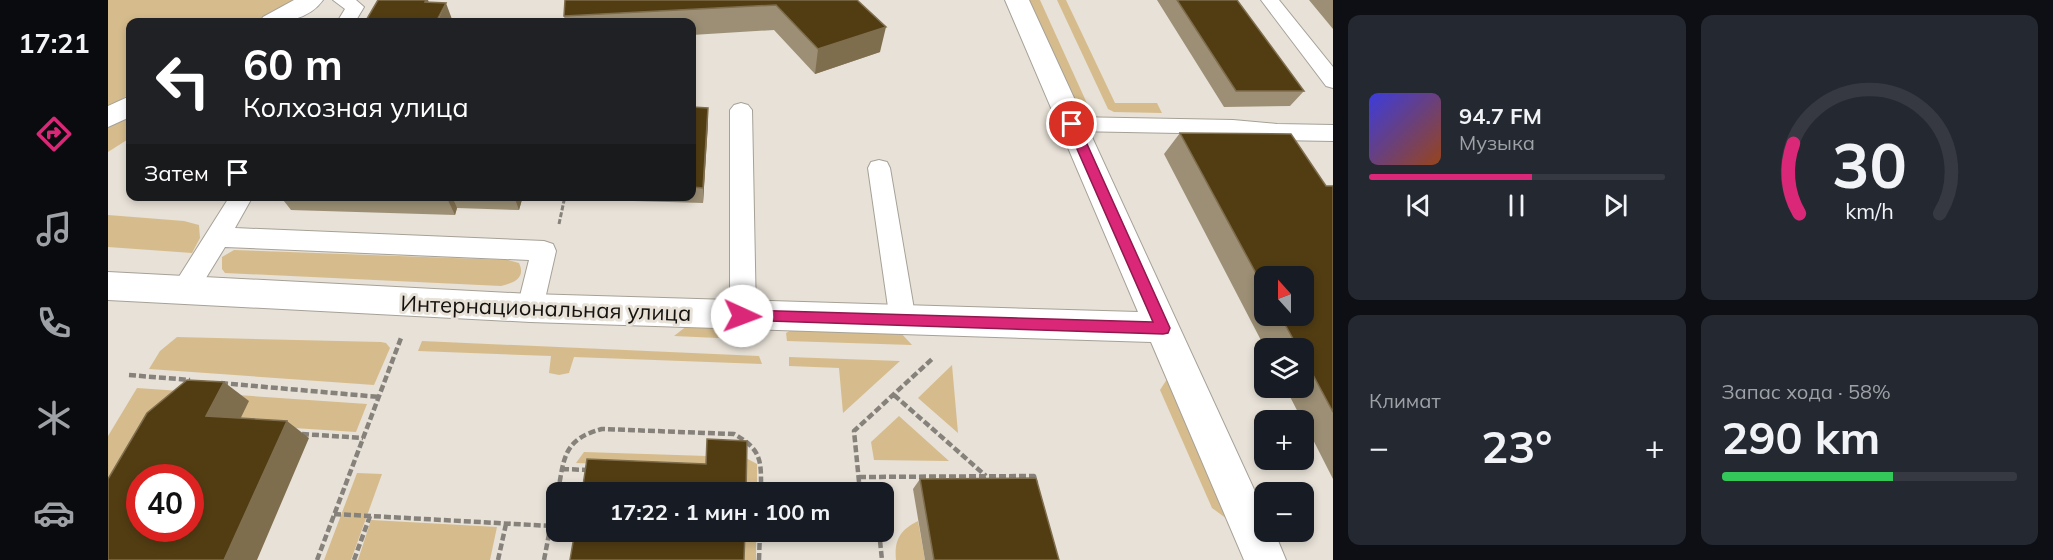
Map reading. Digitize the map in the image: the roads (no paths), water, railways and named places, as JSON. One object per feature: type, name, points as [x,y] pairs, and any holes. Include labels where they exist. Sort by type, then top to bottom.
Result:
[{"type":"street","points":[[279,18],[311,0]]},
{"type":"street","points":[[1017,0],[1265,560]]},
{"type":"street","points":[[108,118],[126,107]]},
{"type":"street","name":"Интернациональная улица","points":[[109,289],[742,316],[1163,328]]},
{"type":"lane","points":[[342,0],[355,7],[348,18]]},
{"type":"lane","points":[[1270,0],[1333,81]]},
{"type":"lane","points":[[741,110],[742,316]]},
{"type":"lane","points":[[1072,124],[1233,127],[1277,132],[1332,134]]},
{"type":"lane","points":[[879,168],[903,321]]},
{"type":"lane","points":[[184,291],[239,201]]},
{"type":"lane","points":[[218,237],[544,251],[530,308]]},
{"type":"lane","points":[[1258,560],[1265,560]]}]
